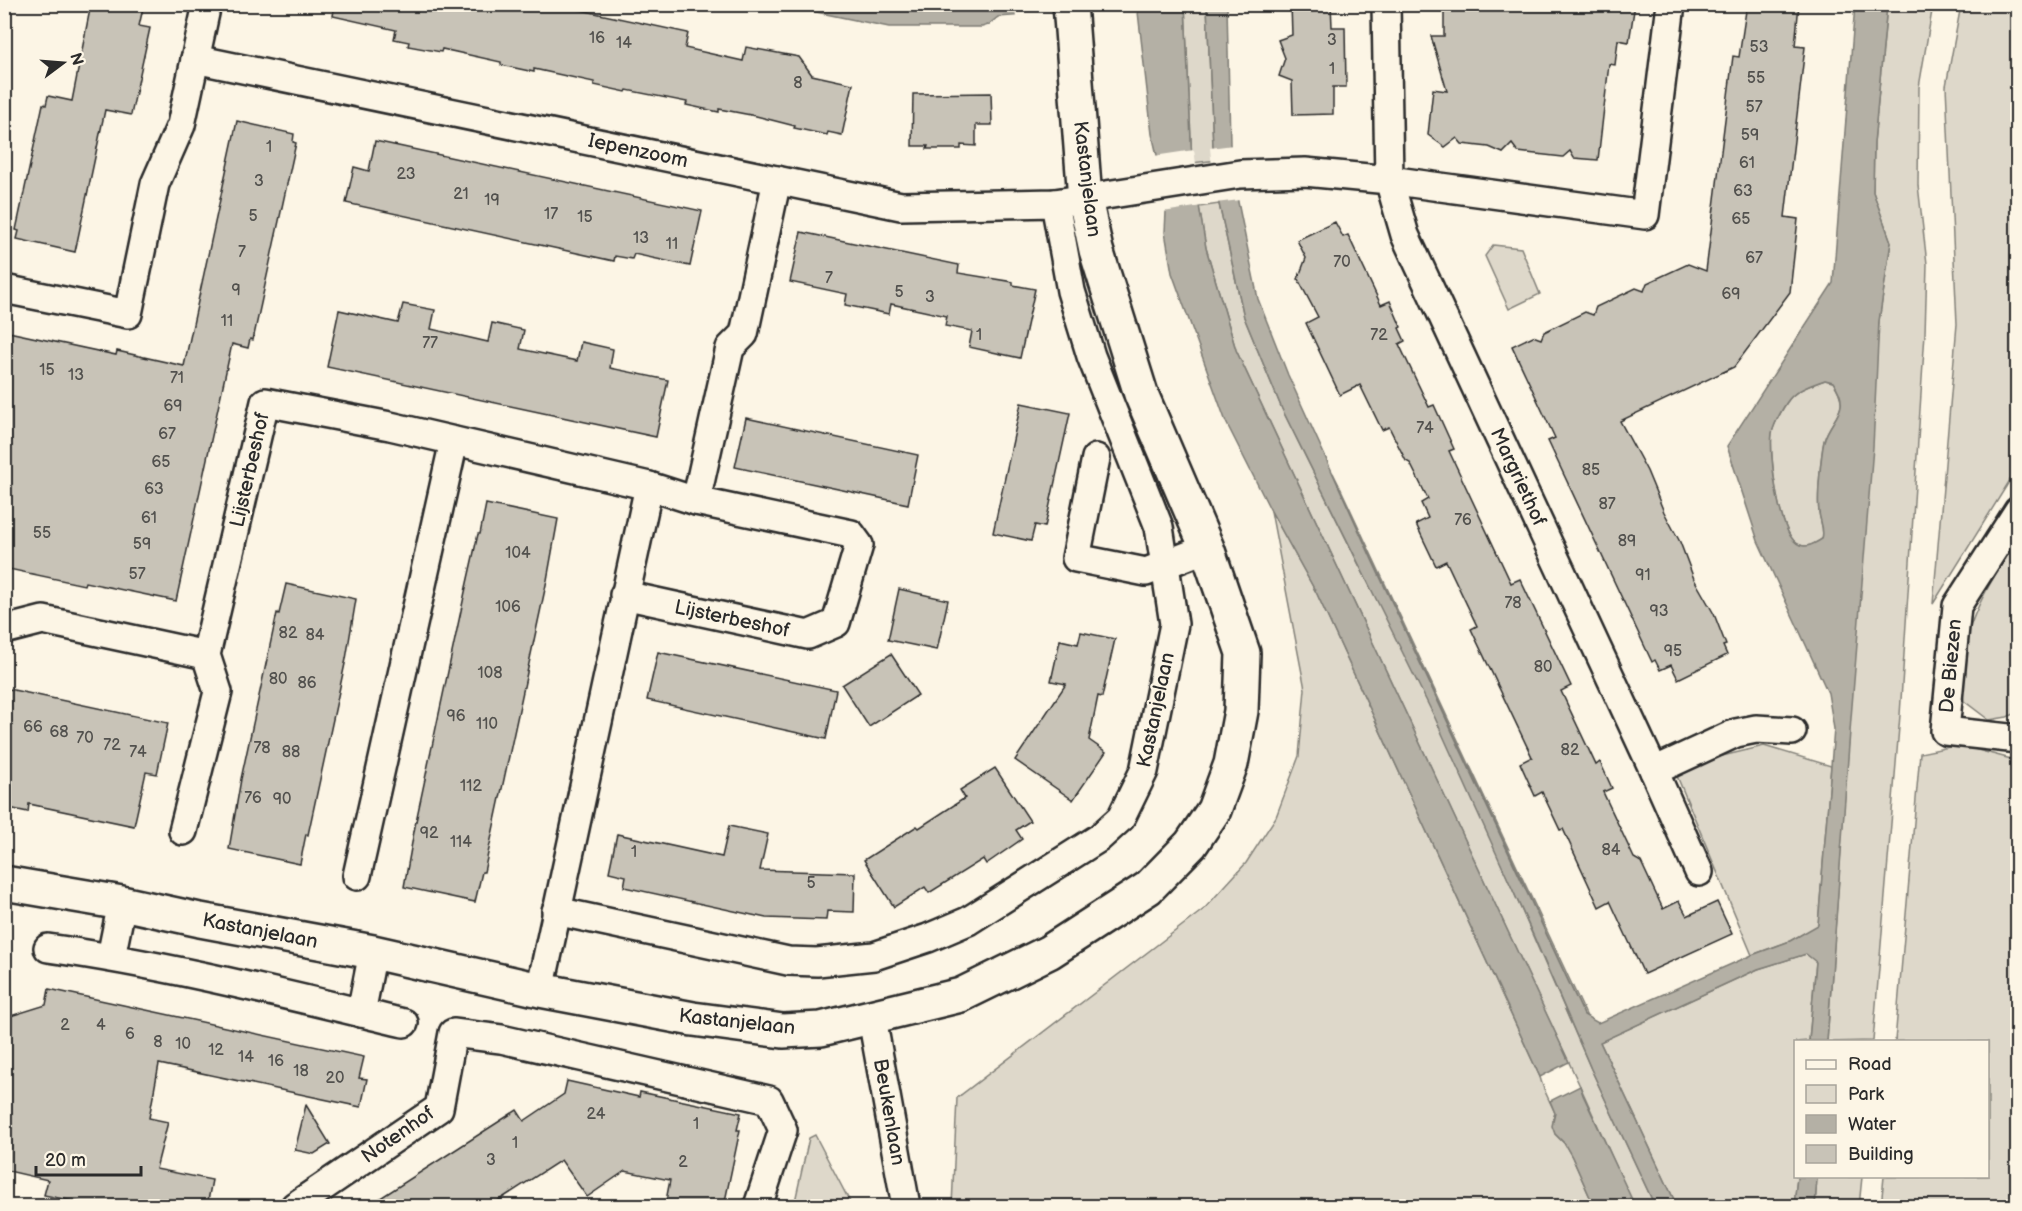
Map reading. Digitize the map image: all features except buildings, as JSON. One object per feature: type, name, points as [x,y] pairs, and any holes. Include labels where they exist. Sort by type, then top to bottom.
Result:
[{"type":"street","points":[[4,289],[128,314],[155,184],[181,125],[207,4]]},
{"type":"street","name":"Margriethof","points":[[1386,4],[1389,180],[1405,235],[1699,872]]},
{"type":"street","points":[[1070,201],[1240,174],[1305,172],[1389,180],[1645,214],[1671,4]]},
{"type":"street","name":"Kastanjelaan","points":[[556,911],[788,961],[817,962],[874,956],[928,938],[968,921],[1099,838],[1121,818],[1143,771],[1174,624],[1159,527],[1091,356],[1071,291],[1071,12]]},
{"type":"street","name":"Iepenzoom","points":[[195,59],[901,206],[1070,201]]},
{"type":"street","points":[[696,501],[730,348],[744,334],[777,180]]},
{"type":"street","name":"Kastanjelaan","points":[[4,883],[122,903],[373,952],[540,990],[693,1019],[783,1031],[821,1029],[961,995],[1048,952],[1148,888],[1191,844],[1214,810],[1232,764],[1241,711],[1243,653],[1207,548],[1141,394],[1096,250],[1070,201]]},
{"type":"street","name":"Lijsterbeshof","points":[[206,655],[266,402],[390,426],[649,486],[696,501],[851,534],[859,545],[836,623],[808,635],[624,596]]},
{"type":"street","points":[[357,876],[454,441]]},
{"type":"street","points":[[1096,458],[1076,558],[1146,572],[1207,548]]},
{"type":"street","points":[[540,990],[649,486]]},
{"type":"street","name":"De Biezen","points":[[2018,510],[1957,606],[1945,731],[2018,739]]},
{"type":"street","points":[[4,630],[44,620],[206,655],[218,692],[183,831]]},
{"type":"street","points":[[1654,771],[1736,733],[1756,729],[1792,731]]},
{"type":"street","points":[[111,957],[122,903]]},
{"type":"street","points":[[48,948],[111,957],[181,971],[404,1023]]},
{"type":"street","points":[[361,1013],[373,952]]},
{"type":"street","name":"Beukenlaan","points":[[872,1018],[906,1206]]},
{"type":"street","name":"Notenhof","points":[[295,1206],[439,1108],[453,1033],[501,1039],[769,1100],[783,1130],[758,1206]]},
{"type":"green space","points":[[1185,5],[1207,5],[1213,146],[1218,160],[1192,163]]},
{"type":"green space","points":[[1887,5],[1933,5],[1919,87],[1918,185],[1927,264],[1925,333],[1900,715],[1873,1040],[1827,1040],[1879,321],[1891,242],[1873,192],[1874,143]]},
{"type":"green space","points":[[1961,5],[2017,5],[2017,469],[1933,604],[1957,324],[1946,86]]},
{"type":"green space","points":[[1219,204],[1244,317],[1282,409],[1415,673],[1478,810],[1591,1069],[1655,1206],[1634,1206],[1236,350],[1206,248],[1199,207]]},
{"type":"green space","points":[[1493,245],[1521,248],[1540,294],[1509,309],[1485,256]]},
{"type":"green space","points":[[1825,380],[1833,382],[1839,392],[1841,407],[1824,441],[1819,497],[1822,539],[1812,545],[1803,546],[1792,539],[1781,511],[1774,475],[1772,432],[1780,413],[1795,393]]},
{"type":"green space","points":[[1333,473],[1339,485],[1587,1017],[1584,1015]]},
{"type":"green space","points":[[1271,511],[1317,594],[1540,1077],[1555,1113],[1553,1119],[1555,1134],[1564,1143],[1572,1157],[1594,1206],[952,1206],[957,1098],[1204,909],[1246,863],[1276,817],[1299,756],[1305,689]]},
{"type":"green space","points":[[2017,539],[2017,713],[1989,720],[1964,701],[1963,656],[1967,636],[1983,596]]},
{"type":"green space","points":[[1959,745],[2011,759],[2017,769],[2017,1206],[1881,1206],[1884,1178],[1989,1178],[1989,1040],[1895,1040],[1920,753]]},
{"type":"green space","points":[[1764,746],[1831,766],[1818,926],[1790,941],[1752,955],[1677,776],[1714,758]]},
{"type":"green space","points":[[1806,954],[1816,961],[1809,1040],[1794,1040],[1794,1178],[1797,1178],[1794,1206],[1677,1206],[1600,1042],[1758,969]]},
{"type":"green space","points":[[815,1135],[852,1206],[794,1206],[809,1138]]},
{"type":"green space","points":[[1817,1178],[1862,1178],[1859,1206],[1815,1206]]},
{"type":"water","points":[[782,5],[1185,5],[1192,163],[1206,248],[1236,350],[1569,1062],[1540,1077],[1317,594],[1271,511],[1226,422],[1172,273],[1165,232],[1166,212],[1160,168],[1152,134],[1138,12],[1132,7],[1126,7],[998,17],[982,27],[889,27]]},
{"type":"water","points":[[1207,5],[1227,5],[1230,144],[1238,202],[1258,299],[1288,375],[1374,564],[1584,1015],[1598,1023],[1752,955],[1790,941],[1818,925],[1834,729],[1828,693],[1758,541],[1727,446],[1833,283],[1855,5],[1887,5],[1874,143],[1873,192],[1891,242],[1879,321],[1873,447],[1827,1040],[1809,1040],[1816,962],[1806,954],[1758,969],[1600,1042],[1677,1206],[1655,1206],[1591,1069],[1435,718],[1282,409],[1244,317],[1219,204],[1213,146]],"holes":[[[1825,380],[1833,382],[1839,392],[1841,407],[1827,433],[1823,448],[1819,497],[1823,535],[1822,539],[1803,546],[1792,539],[1781,512],[1774,476],[1772,433],[1783,408],[1795,393]]]},
{"type":"water","points":[[1580,1086],[1635,1206],[1594,1206],[1572,1157],[1564,1143],[1555,1134],[1552,1126],[1555,1113],[1550,1101]]},
{"type":"water","points":[[1797,1178],[1817,1178],[1815,1206],[1794,1206]]},
{"type":"pier","points":[[1015,5],[1123,5],[1123,10],[1016,19]]},
{"type":"pier","points":[[1233,145],[1240,200],[1216,203],[1210,148]]},
{"type":"pier","points":[[1194,150],[1202,206],[1163,212],[1154,156]]}]
